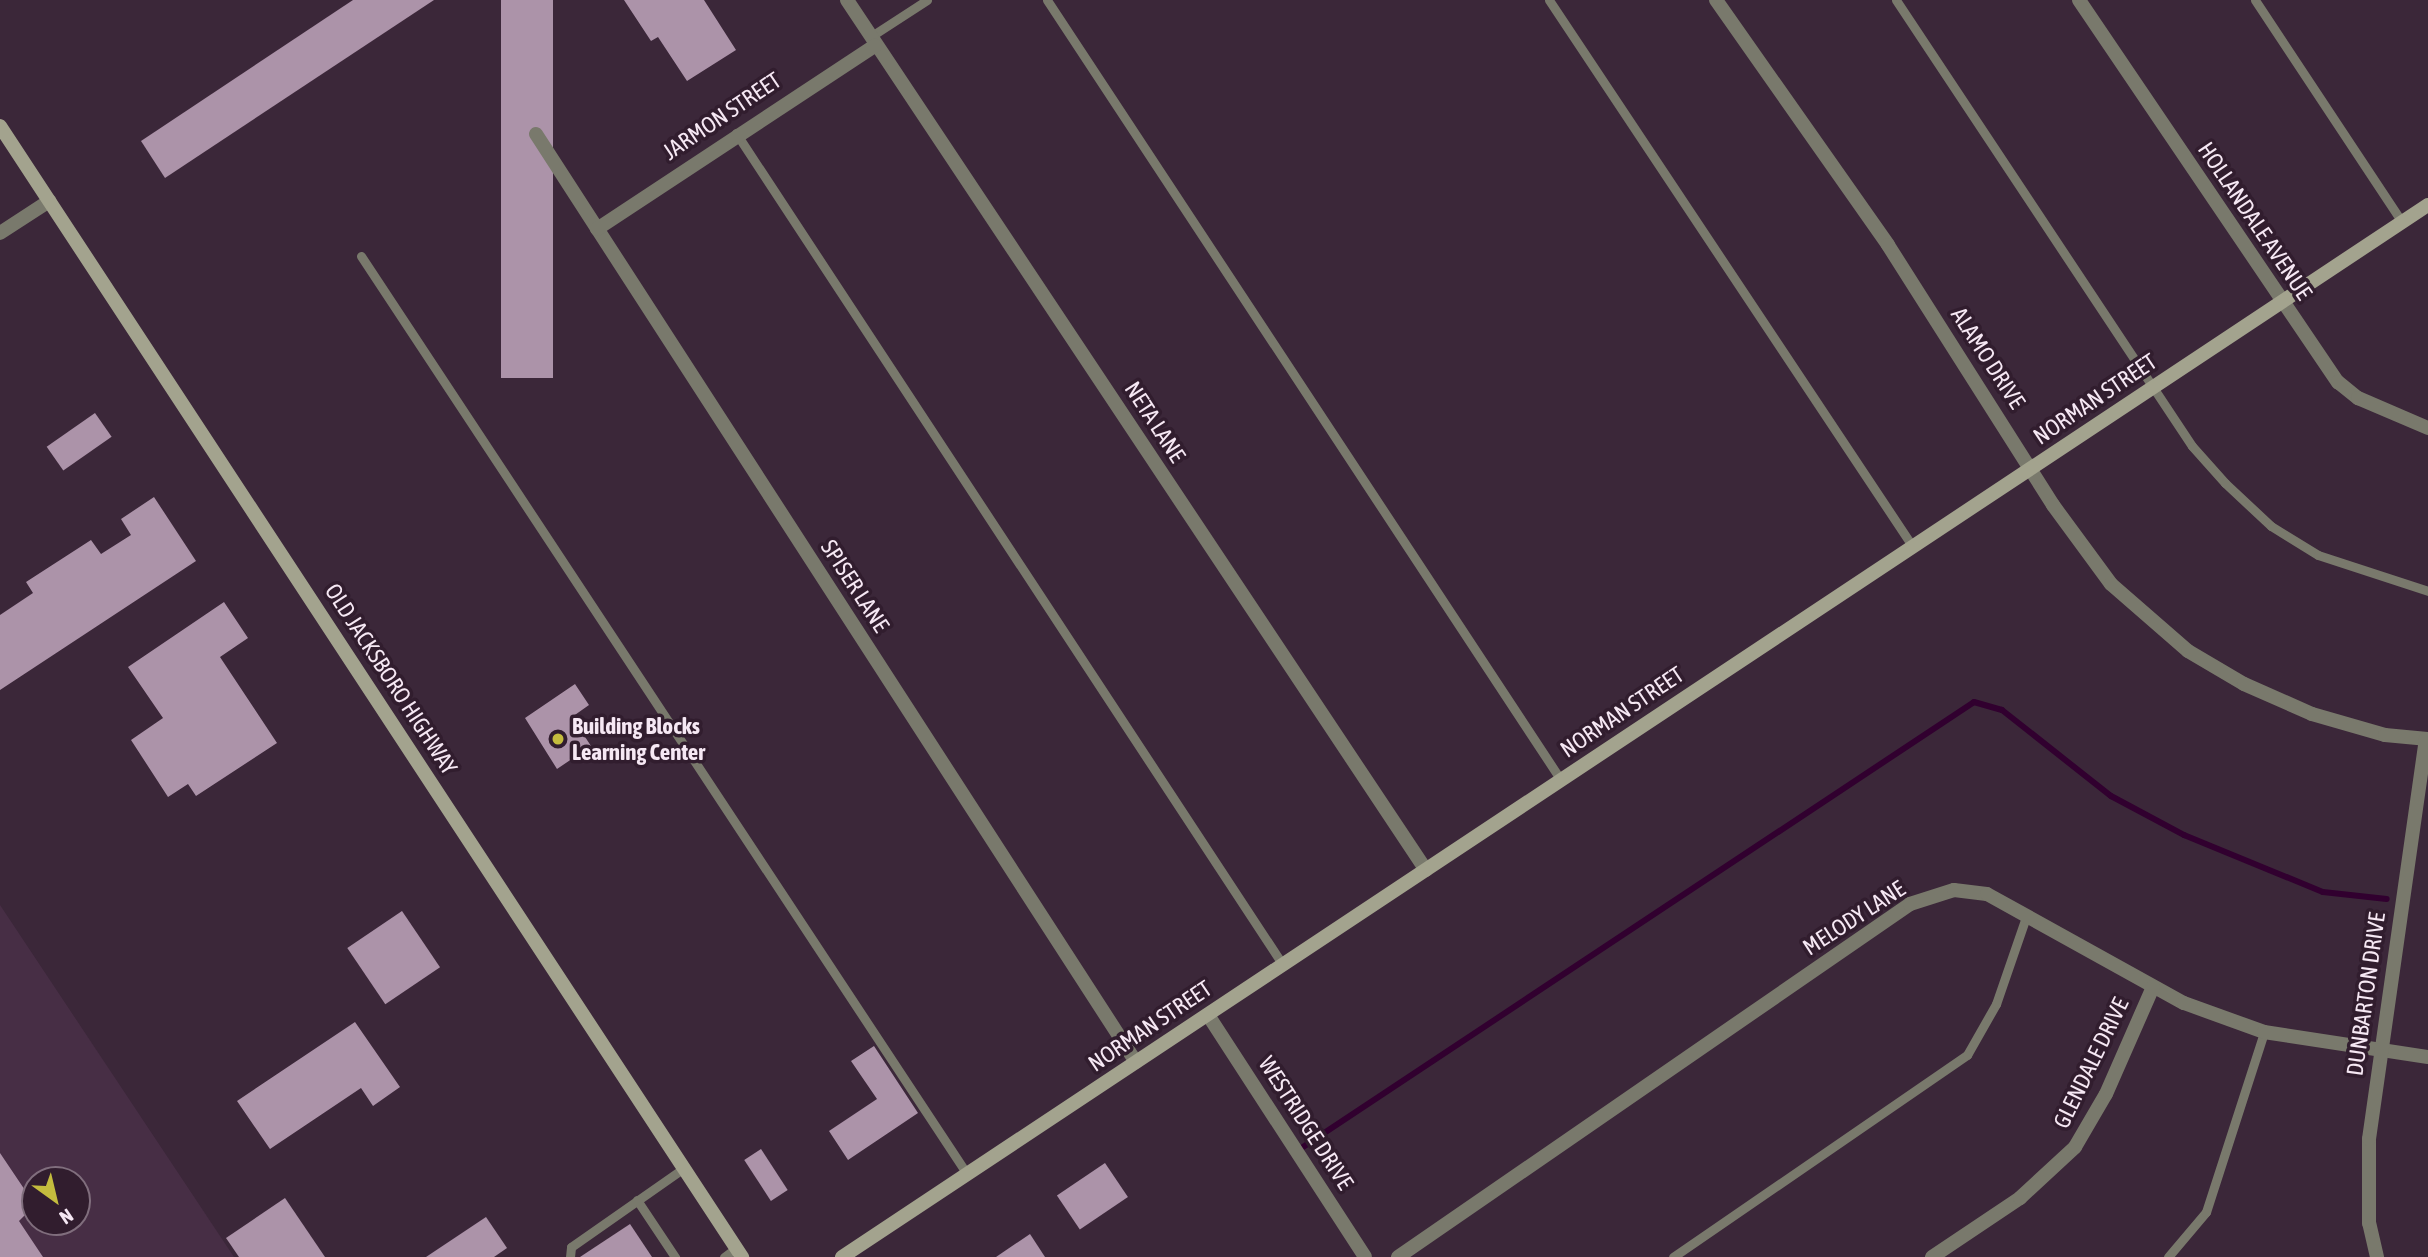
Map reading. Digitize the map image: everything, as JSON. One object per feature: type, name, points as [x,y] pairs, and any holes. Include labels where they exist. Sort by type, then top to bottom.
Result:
[{"type":"street","name":"NETA LANE","points":[[847,0],[1426,870]]},
{"type":"street","name":"ALAMO DRIVE","points":[[1716,0],[1888,245],[2032,468],[2111,584],[2188,651],[2312,713],[2385,735],[2427,739]]},
{"type":"street","name":"HOLLANDALE AVENUE","points":[[2080,0],[2338,382],[2378,408],[2428,428]]},
{"type":"street","name":"JARMON STREET","points":[[597,229],[872,41]]},
{"type":"street","name":"OLD JACKSBORO HIGHWAY","points":[[0,126],[684,1168],[734,1254]]},
{"type":"street","name":"SPISER LANE","points":[[536,134],[1136,1062]]},
{"type":"street","points":[[0,233],[49,201]]},
{"type":"street","name":"NORMAN STREET","points":[[842,1257],[2428,205]]},
{"type":"street","name":"DUNBARTON DRIVE","points":[[2377,1257],[2367,1195],[2380,1050],[2427,739]]},
{"type":"street","name":"MELODY LANE","points":[[1398,1257],[1910,904],[1954,890],[1987,894],[2027,914],[2153,987],[2264,1032],[2428,1057]]},
{"type":"street","name":"GLENDALE DRIVE","points":[[1932,1257],[2020,1198],[2075,1147],[2106,1094],[2153,987]]},
{"type":"street","name":"WESTRIDGE DRIVE","points":[[1208,1015],[1365,1257]]},
{"type":"lane","points":[[872,41],[927,0]]},
{"type":"lane","points":[[1047,0],[1561,780]]},
{"type":"lane","points":[[1549,0],[1913,547]]},
{"type":"lane","points":[[1896,0],[2192,446],[2271,526],[2318,555],[2428,591]]},
{"type":"lane","points":[[2255,0],[2402,222]]},
{"type":"lane","points":[[736,133],[1283,965]]},
{"type":"lane","points":[[361,256],[967,1174]]},
{"type":"lane","points":[[1673,1257],[1967,1055],[1996,1004],[2027,914]]},
{"type":"lane","points":[[2168,1257],[2206,1212],[2264,1032]]},
{"type":"lane","points":[[570,1257],[571,1247],[684,1168]]},
{"type":"lane","points":[[637,1200],[675,1257]]},
{"type":"shaded area","points":[[0,905],[234,1257],[0,1257]]},
{"type":"building","points":[[353,0],[434,0],[165,178],[141,141]]},
{"type":"building","points":[[501,0],[553,0],[553,378],[501,378]]},
{"type":"building","points":[[624,0],[704,0],[736,50],[687,81],[658,37],[651,41]]},
{"type":"building","points":[[95,413],[112,437],[63,471],[47,447]]},
{"type":"building","points":[[154,497],[196,561],[0,690],[0,615],[33,593],[26,582],[91,540],[101,554],[131,535],[121,519]]},
{"type":"building","points":[[224,602],[248,638],[220,657],[277,743],[196,796],[188,784],[168,797],[131,740],[163,718],[128,667]]},
{"type":"building","points":[[575,684],[589,705],[572,717],[591,746],[557,769],[525,718]]},
{"type":"building","points":[[402,911],[440,967],[385,1004],[347,948]]},
{"type":"building","points":[[355,1022],[400,1087],[373,1106],[361,1088],[270,1149],[237,1101]]},
{"type":"building","points":[[874,1046],[918,1113],[848,1160],[829,1131],[877,1099],[851,1061]]},
{"type":"building","points":[[761,1149],[788,1190],[771,1201],[744,1160]]},
{"type":"building","points":[[0,1153],[21,1184],[21,1236],[29,1236],[43,1257],[0,1257]]},
{"type":"building","points":[[1105,1163],[1128,1197],[1080,1229],[1057,1195]]},
{"type":"building","points":[[285,1198],[325,1257],[239,1257],[226,1238]]},
{"type":"building","points":[[486,1217],[507,1248],[494,1257],[426,1257]]},
{"type":"building","points":[[630,1224],[652,1257],[580,1257]]},
{"type":"building","points":[[1030,1234],[1045,1257],[996,1257]]},
{"type":"waterway","points":[[1297,1151],[1974,702],[2002,710],[2111,796],[2184,835],[2323,892],[2387,899]]},
{"type":"place","name":"Building Blocks Learning Center","points":[[558,739]]}]
